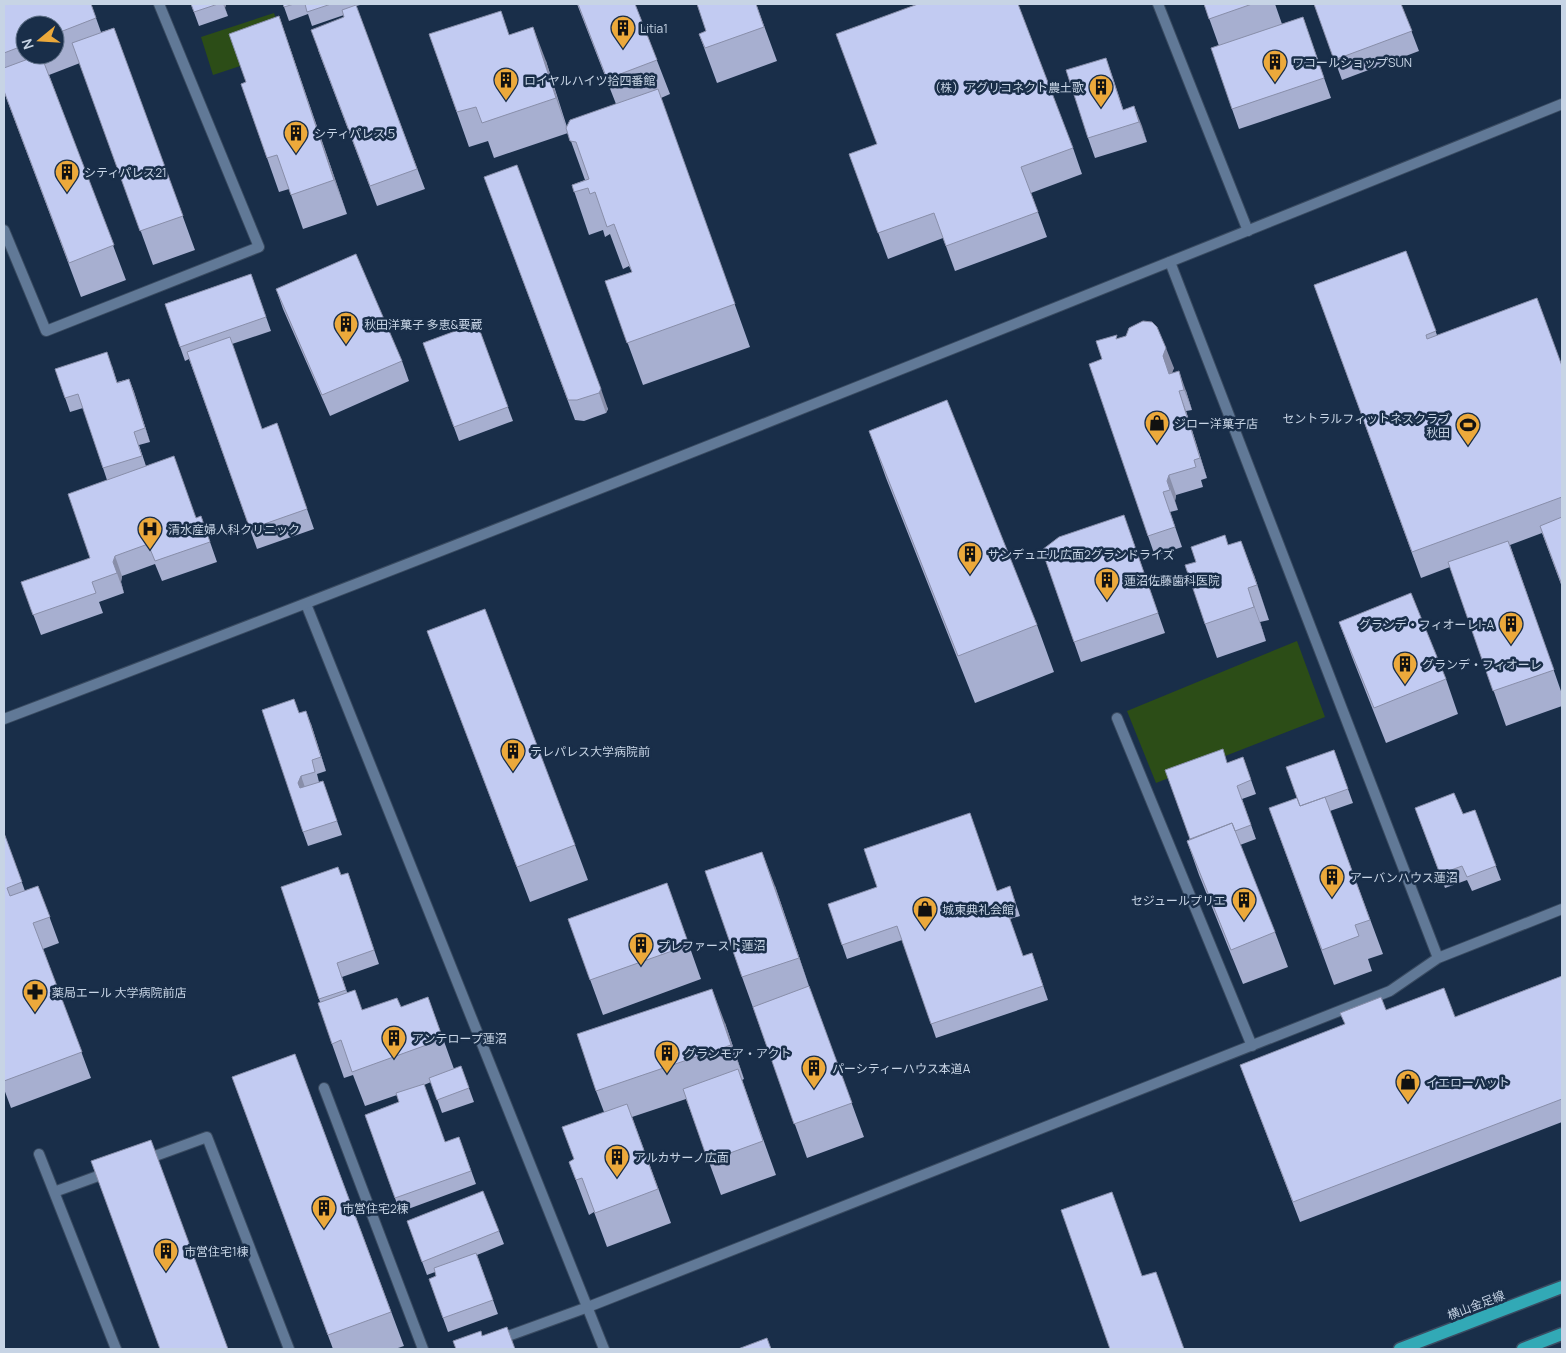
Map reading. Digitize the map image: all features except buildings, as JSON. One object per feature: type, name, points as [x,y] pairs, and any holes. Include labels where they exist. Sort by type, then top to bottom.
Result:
[{"type":"main road","name":"横山金足線","points":[[1400,1349],[1562,1287]]},
{"type":"main road","points":[[1523,1349],[1562,1334]]},
{"type":"street","points":[[4,230],[46,331],[259,247],[159,4]]},
{"type":"street","points":[[1158,4],[1248,231]]},
{"type":"street","points":[[4,719],[306,604],[1248,231],[1562,104]]},
{"type":"street","points":[[1170,262],[1438,958]]},
{"type":"street","points":[[306,604],[604,1349]]},
{"type":"street","points":[[1117,718],[1252,1046]]},
{"type":"street","points":[[488,1343],[588,1307],[1390,991],[1438,958],[1562,909]]},
{"type":"street","points":[[324,1088],[424,1349]]},
{"type":"street","points":[[135,1163],[207,1137],[289,1349]]},
{"type":"street","points":[[39,1154],[116,1349]]},
{"type":"street","points":[[54,1192],[117,1169]]},
{"type":"green space","points":[[274,13],[286,51],[213,75],[201,37]]},
{"type":"green space","points":[[1297,641],[1325,717],[1156,783],[1127,711]]},
{"type":"place","name":"Litia1","points":[[623,49]]},
{"type":"place","name":"ワコールショップSUN","points":[[1275,83]]},
{"type":"place","name":"ロイヤルハイツ拾四番館","points":[[506,101]]},
{"type":"place","name":"（株）アグリコネクト農土歌","points":[[1101,108]]},
{"type":"place","name":"シティパレス５","points":[[296,154]]},
{"type":"place","name":"シティパレス21","points":[[67,193]]},
{"type":"place","name":"秋田洋菓子 多恵&要蔵","points":[[346,345]]},
{"type":"place","name":"ジロー洋菓子店","points":[[1157,444]]},
{"type":"place","name":"セントラルフィットネスクラブ 秋田","points":[[1468,446]]},
{"type":"place","name":"清水産婦人科クリニック","points":[[150,550]]},
{"type":"place","name":"サンデュエル広面2グランドライズ","points":[[970,575]]},
{"type":"place","name":"蓮沼佐藤歯科医院","points":[[1107,601]]},
{"type":"place","name":"グランデ・フィオーレI-A","points":[[1511,645]]},
{"type":"place","name":"グランデ・フィオーレ","points":[[1405,685]]},
{"type":"place","name":"テレパレス大学病院前","points":[[513,772]]},
{"type":"place","name":"アーバンハウス蓮沼","points":[[1332,898]]},
{"type":"place","name":"セジュールプリエ","points":[[1244,921]]},
{"type":"place","name":"城東典礼会館","points":[[925,930]]},
{"type":"place","name":"プレファースト蓮沼","points":[[641,966]]},
{"type":"place","name":"薬局エール 大学病院前店","points":[[35,1013]]},
{"type":"place","name":"アンテロープ蓮沼","points":[[394,1059]]},
{"type":"place","name":"グランモア・アクト","points":[[667,1074]]},
{"type":"place","name":"パーシティーハウス本道A","points":[[814,1089]]},
{"type":"place","name":"イエローハット","points":[[1408,1103]]},
{"type":"place","name":"アルカサーノ広面","points":[[617,1178]]},
{"type":"place","name":"市営住宅2棟","points":[[324,1229]]},
{"type":"place","name":"市営住宅1棟","points":[[166,1272]]}]
